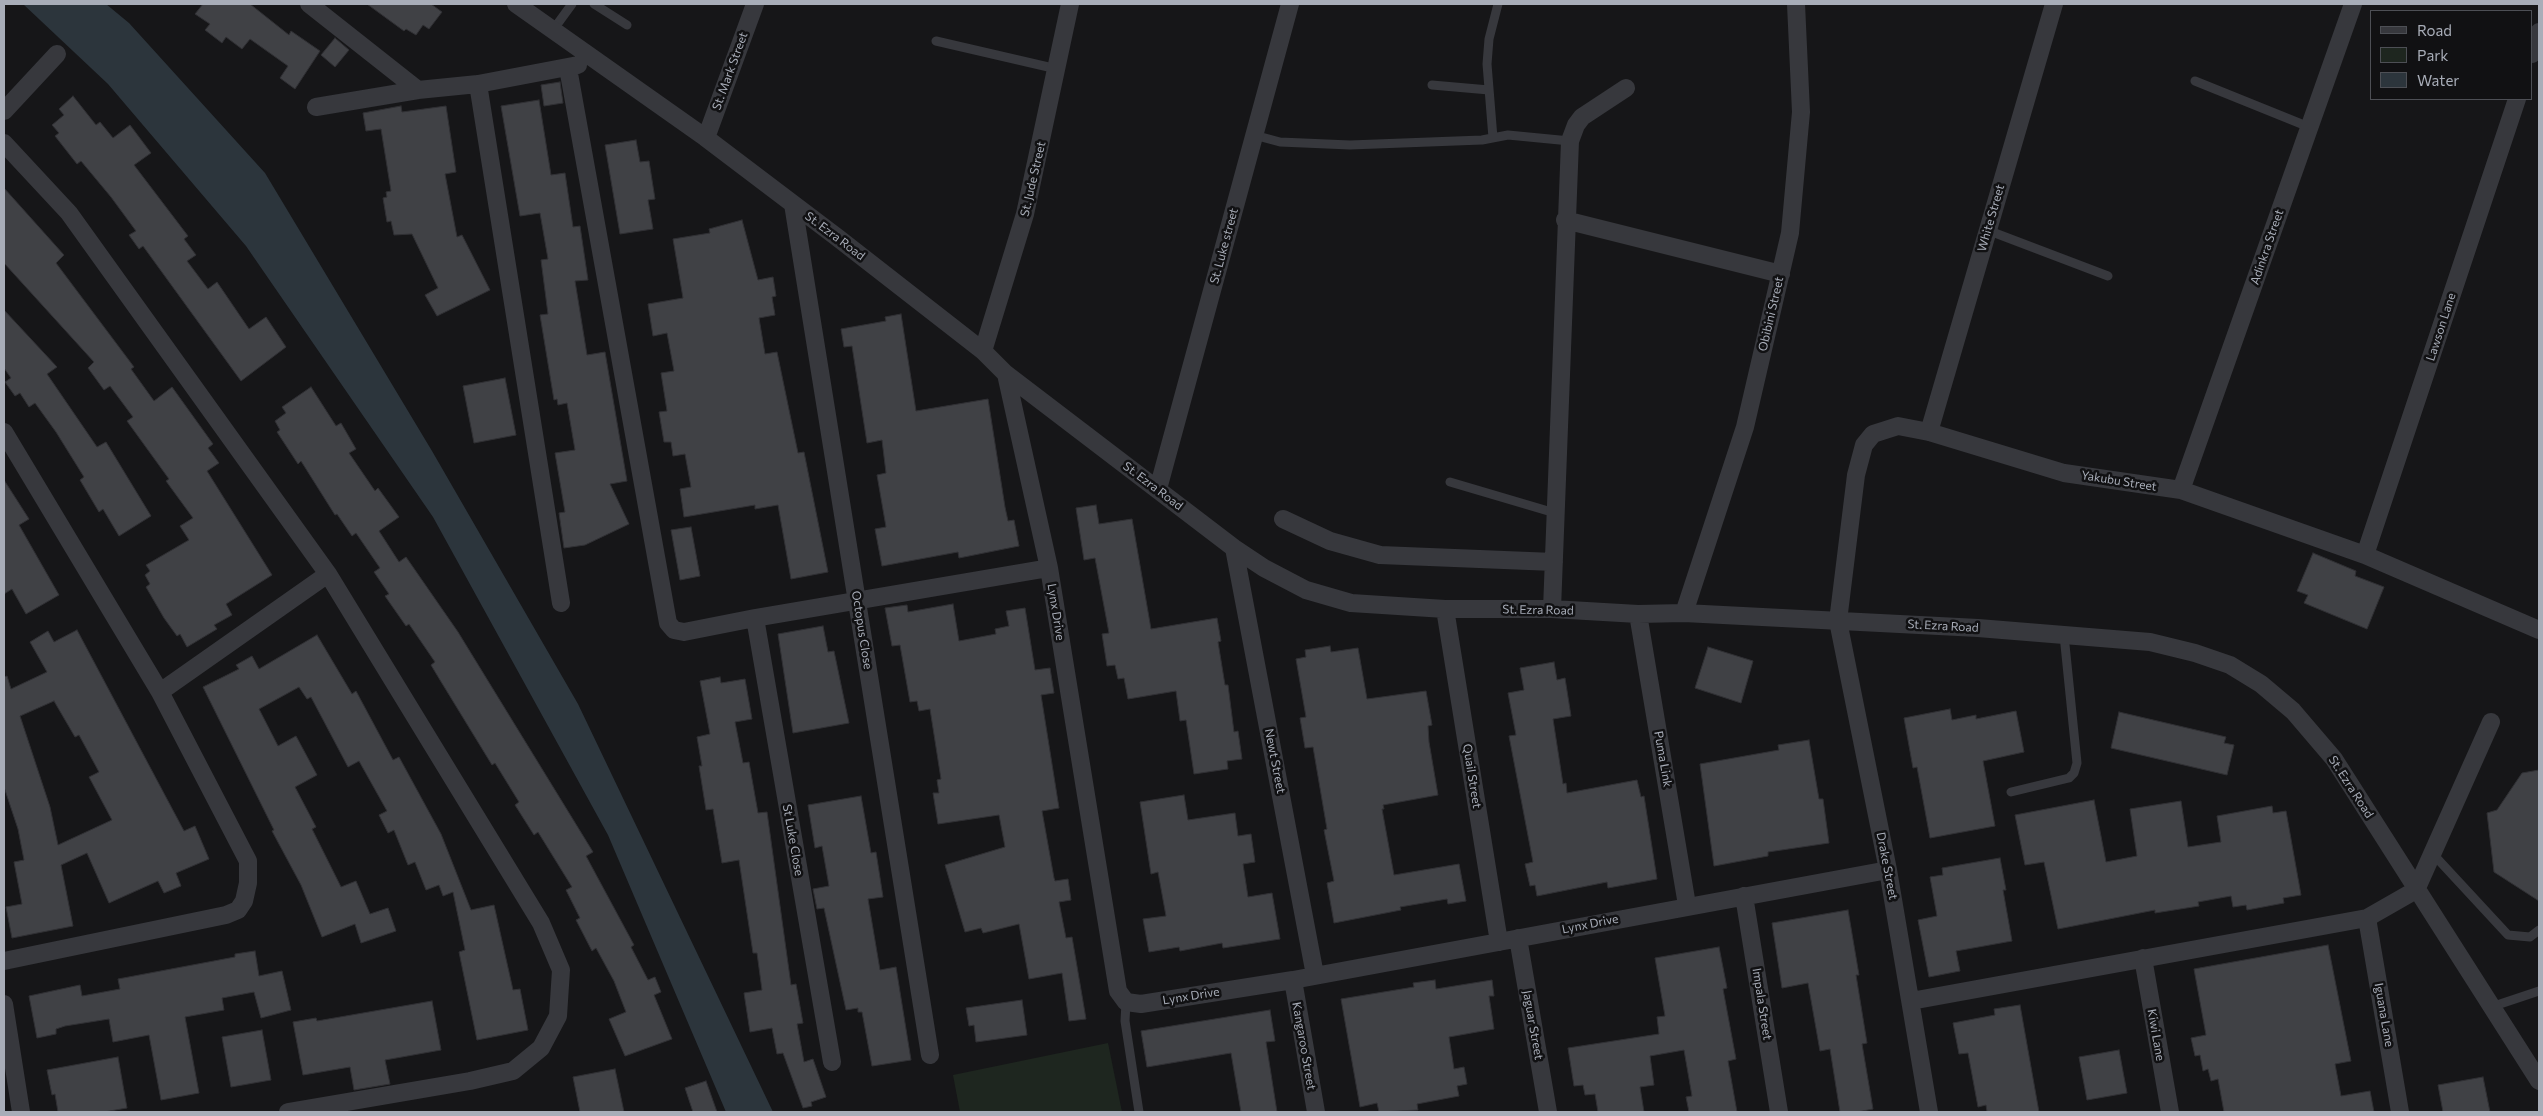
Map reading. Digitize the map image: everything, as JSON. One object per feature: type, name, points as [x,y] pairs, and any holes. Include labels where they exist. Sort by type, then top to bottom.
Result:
[{"type":"street","points":[[309,4],[418,90]]},
{"type":"street","name":"St. Ezra Road","points":[[516,4],[706,138],[983,352],[1006,374],[1234,548],[1264,568],[1306,590],[1351,603],[1445,609],[1552,609],[1638,614],[1684,613],[2064,635],[2150,642],[2195,653],[2230,665],[2261,684],[2292,712],[2334,759],[2539,1081]]},
{"type":"street","name":"St. Mark Street","points":[[706,138],[755,4]]},
{"type":"street","name":"St. Jude Street","points":[[983,352],[1025,214],[1058,69],[1070,4]]},
{"type":"street","name":"St. Luke street","points":[[1158,489],[1290,4]]},
{"type":"street","name":"Obibini Street","points":[[1684,613],[1745,428],[1790,233],[1801,112],[1796,4]]},
{"type":"street","name":"White Street","points":[[1929,432],[2054,4]]},
{"type":"street","name":"Adinkra Street","points":[[2181,490],[2353,4]]},
{"type":"street","points":[[2533,51],[2539,32]]},
{"type":"street","points":[[4,111],[57,54]]},
{"type":"street","points":[[316,107],[418,90],[478,84],[568,68],[595,60]]},
{"type":"street","points":[[568,68],[668,624],[674,630],[684,632],[755,618],[1049,568]]},
{"type":"street","points":[[478,84],[561,603]]},
{"type":"street","points":[[1552,609],[1565,220],[1570,142],[1576,124],[1582,117],[1626,88]]},
{"type":"street","name":"Lawson Lane","points":[[2365,555],[2517,100]]},
{"type":"street","points":[[4,143],[69,213],[328,574],[541,923],[561,970],[558,1016],[541,1048],[513,1071],[470,1081],[288,1112]]},
{"type":"street","name":"Octopus Close","points":[[793,204],[930,1055]]},
{"type":"street","points":[[1565,220],[1780,274]]},
{"type":"street","name":"Lynx Drive","points":[[1006,374],[1049,568],[1118,991],[1126,1002],[1141,1004],[1293,980],[1687,905],[1888,870]]},
{"type":"street","name":"Yakubu Street","points":[[1838,621],[1856,475],[1864,445],[1873,434],[1898,426],[1929,432],[2064,473],[2181,490],[2365,555],[2539,630]]},
{"type":"street","points":[[4,432],[160,692],[248,861],[248,883],[244,901],[238,910],[226,915],[4,961]]},
{"type":"street","points":[[1283,519],[1330,541],[1380,555],[1554,562]]},
{"type":"street","name":"Newt Street","points":[[1234,548],[1315,975]]},
{"type":"street","points":[[160,692],[328,574]]},
{"type":"street","name":"Quail Street","points":[[1445,609],[1499,942]]},
{"type":"street","name":"Puma Link","points":[[1638,614],[1687,905]]},
{"type":"street","name":"St Luke Close","points":[[755,618],[832,1062]]},
{"type":"street","name":"Drake Street","points":[[1838,621],[1888,870],[1928,1112]]},
{"type":"street","points":[[1911,1001],[2367,918],[2416,890],[2491,722]]},
{"type":"street","name":"Impala Street","points":[[1744,896],[1780,1112]]},
{"type":"street","name":"Iguana Lane","points":[[2367,918],[2400,1112]]},
{"type":"street","name":"Jaguar Street","points":[[1518,938],[1548,1112]]},
{"type":"street","name":"Kiwi Lane","points":[[2143,958],[2170,1112]]},
{"type":"street","name":"Kangaroo Street","points":[[1293,980],[1316,1112]]},
{"type":"street","points":[[4,1004],[22,1112]]},
{"type":"lane","points":[[553,30],[572,4]]},
{"type":"lane","points":[[594,4],[627,25]]},
{"type":"lane","points":[[1493,138],[1487,64],[1489,39],[1498,4]]},
{"type":"lane","points":[[936,41],[1058,69]]},
{"type":"lane","points":[[2195,81],[2309,127]]},
{"type":"lane","points":[[1432,85],[1489,90]]},
{"type":"lane","points":[[1254,135],[1280,142],[1350,145],[1524,135],[1570,142]]},
{"type":"lane","points":[[1988,230],[2108,276]]},
{"type":"lane","points":[[1450,482],[1555,513]]},
{"type":"lane","points":[[2012,792],[2069,778],[2074,773],[2077,763],[2064,635]]},
{"type":"lane","points":[[2432,854],[2508,935],[2530,937],[2539,930]]},
{"type":"lane","points":[[2491,1007],[2539,991]]},
{"type":"lane","points":[[1126,1002],[1125,1021],[1139,1112]]},
{"type":"green space","points":[[1108,1043],[1122,1112],[960,1112],[953,1075]]},
{"type":"water","points":[[23,4],[106,4],[129,23],[265,173],[432,451],[578,704],[773,1112],[726,1112],[608,835],[433,517],[246,246],[108,84]]},
{"type":"building","points":[[203,4],[250,4],[289,35],[291,31],[320,51],[295,89],[280,78],[288,66],[250,39],[242,49],[226,37],[222,43],[205,30],[210,24],[195,14]]},
{"type":"building","points":[[367,4],[431,4],[442,12],[429,29],[423,25],[416,35],[406,29],[404,31]]},
{"type":"building","points":[[335,38],[349,50],[335,67],[321,55]]},
{"type":"building","points":[[560,82],[563,103],[544,106],[541,85]]},
{"type":"building","points":[[73,96],[96,125],[100,122],[113,138],[130,125],[151,153],[134,165],[188,236],[184,239],[196,255],[187,261],[208,289],[217,282],[249,329],[266,317],[286,347],[241,381],[143,246],[139,249],[129,235],[136,231],[111,197],[81,161],[77,164],[55,136],[59,133],[52,125],[64,115],[59,109]]},
{"type":"building","points":[[539,100],[551,175],[565,173],[573,227],[580,226],[588,280],[575,281],[587,355],[605,352],[627,481],[610,484],[629,524],[585,545],[564,548],[559,513],[565,512],[555,453],[575,450],[567,403],[558,405],[557,399],[554,400],[540,315],[548,314],[541,260],[548,259],[540,213],[520,216],[501,106]]},
{"type":"building","points":[[401,106],[402,112],[446,106],[456,172],[445,174],[457,237],[462,235],[490,290],[437,316],[425,295],[438,288],[412,234],[394,235],[391,221],[387,222],[383,198],[387,197],[386,192],[391,191],[381,129],[366,131],[363,113]]},
{"type":"building","points":[[636,140],[640,162],[649,161],[655,199],[648,200],[653,229],[620,234],[605,145]]},
{"type":"building","points":[[4,188],[64,255],[56,263],[134,367],[131,369],[154,401],[172,387],[213,444],[208,448],[219,463],[207,471],[272,575],[226,604],[232,615],[214,625],[217,629],[187,647],[180,634],[177,636],[164,618],[146,587],[150,584],[145,575],[150,571],[146,565],[189,540],[180,526],[193,518],[166,481],[169,479],[127,421],[133,417],[110,386],[104,390],[88,368],[94,362],[4,263]]},
{"type":"building","points":[[742,220],[758,280],[773,277],[776,296],[772,297],[775,315],[759,318],[765,354],[777,352],[798,453],[804,452],[828,572],[791,579],[778,505],[755,509],[755,505],[684,517],[680,489],[691,487],[685,454],[673,456],[671,442],[664,442],[659,412],[667,411],[661,373],[674,371],[667,333],[653,336],[648,304],[683,298],[673,239],[710,233],[709,229]]},
{"type":"building","points":[[4,310],[57,367],[47,374],[97,447],[106,442],[151,516],[119,536],[103,509],[99,512],[80,480],[84,477],[35,403],[29,407],[20,393],[15,396],[5,382],[11,378],[4,368]]},
{"type":"building","points":[[901,314],[916,411],[988,399],[1005,507],[1008,521],[1014,520],[1019,546],[959,558],[958,552],[882,566],[875,529],[886,527],[877,475],[886,473],[882,440],[867,443],[852,346],[844,347],[841,329],[886,321],[885,317]]},
{"type":"building","points":[[505,378],[516,435],[474,443],[463,386]]},
{"type":"building","points":[[311,387],[336,426],[341,423],[356,449],[349,453],[375,491],[378,488],[399,517],[379,531],[399,562],[406,557],[458,632],[593,852],[586,856],[634,945],[631,947],[648,980],[655,977],[661,992],[654,995],[672,1039],[625,1056],[609,1019],[626,1012],[614,981],[596,948],[592,951],[576,920],[580,918],[566,890],[572,887],[538,832],[534,835],[515,805],[519,802],[495,763],[492,765],[431,665],[435,662],[409,624],[406,626],[385,596],[389,594],[374,572],[380,568],[356,533],[352,536],[337,514],[335,515],[301,461],[298,464],[277,432],[280,430],[275,421],[286,413],[282,407]]},
{"type":"building","points":[[4,480],[29,519],[19,525],[59,595],[26,614],[12,589],[4,594]]},
{"type":"building","points":[[1096,505],[1099,524],[1132,519],[1151,629],[1217,618],[1221,641],[1218,642],[1225,685],[1228,685],[1234,732],[1238,731],[1242,759],[1227,761],[1228,769],[1194,774],[1186,720],[1180,721],[1176,691],[1128,699],[1124,678],[1118,679],[1115,665],[1107,666],[1102,634],[1109,633],[1095,558],[1084,560],[1076,508]]},
{"type":"building","points":[[691,527],[700,576],[680,580],[671,530]]},
{"type":"building","points":[[2313,553],[2356,571],[2355,576],[2384,587],[2367,629],[2304,603],[2308,595],[2297,591]]},
{"type":"building","points":[[953,604],[959,641],[996,634],[995,629],[1009,626],[1006,611],[1025,608],[1035,670],[1050,668],[1054,693],[1041,695],[1059,808],[1042,811],[1055,881],[1068,879],[1071,900],[1059,902],[1066,938],[1072,937],[1086,1019],[1069,1021],[1062,973],[1029,979],[1019,924],[983,933],[981,928],[965,932],[945,865],[1005,847],[999,815],[938,824],[933,793],[939,793],[937,780],[941,779],[930,709],[919,711],[917,701],[910,702],[900,645],[892,646],[885,608],[907,605],[908,612]]},
{"type":"building","points":[[823,626],[828,652],[834,651],[849,723],[793,733],[778,634]]},
{"type":"building","points":[[77,630],[184,831],[195,826],[209,859],[176,873],[181,886],[164,893],[158,881],[109,903],[87,853],[61,865],[73,926],[12,938],[6,907],[22,904],[14,862],[24,860],[18,829],[4,787],[4,677],[7,676],[11,689],[47,672],[30,642],[48,631],[54,642]],"holes":[[[54,701],[75,737],[79,735],[99,772],[89,777],[112,820],[58,845],[50,807],[20,716]]]},
{"type":"building","points":[[317,635],[352,694],[356,691],[393,760],[399,757],[441,834],[471,910],[494,905],[513,990],[520,989],[528,1030],[477,1040],[459,952],[465,950],[453,892],[443,896],[439,885],[426,890],[415,862],[408,865],[394,830],[388,833],[379,815],[387,811],[359,761],[348,767],[311,697],[307,699],[299,687],[259,709],[278,746],[296,736],[317,775],[295,787],[316,827],[312,829],[341,887],[356,881],[370,914],[388,908],[396,931],[361,943],[355,924],[322,937],[301,885],[272,831],[274,830],[203,687],[239,669],[236,665],[252,656],[259,669]]},
{"type":"building","points":[[1330,646],[1331,652],[1358,648],[1367,699],[1426,691],[1432,725],[1428,726],[1429,742],[1438,795],[1383,805],[1384,809],[1382,809],[1394,875],[1459,864],[1466,901],[1448,904],[1447,899],[1400,907],[1401,910],[1334,923],[1327,883],[1334,881],[1324,830],[1327,829],[1313,747],[1305,748],[1300,718],[1306,717],[1296,659],[1306,657],[1305,650]]},
{"type":"building","points":[[1708,647],[1753,661],[1741,703],[1695,688]]},
{"type":"building","points":[[1554,662],[1557,680],[1565,678],[1571,716],[1553,719],[1563,784],[1566,783],[1567,793],[1637,780],[1641,797],[1644,796],[1657,879],[1608,888],[1607,882],[1537,896],[1535,885],[1530,886],[1525,864],[1533,862],[1509,736],[1516,735],[1508,693],[1524,690],[1520,668]]},
{"type":"building","points":[[720,677],[721,683],[745,679],[752,719],[735,722],[743,763],[749,762],[758,813],[767,812],[791,985],[796,984],[803,1023],[797,1024],[804,1062],[813,1059],[826,1097],[811,1102],[812,1106],[803,1108],[783,1053],[777,1054],[772,1028],[750,1032],[744,993],[762,990],[757,953],[753,953],[739,860],[722,863],[713,809],[706,810],[699,766],[702,766],[697,737],[710,734],[700,681]]},
{"type":"building","points":[[1950,709],[1952,720],[1976,715],[1976,719],[2016,711],[2024,752],[1983,761],[1995,826],[1930,838],[1917,767],[1913,768],[1904,718]]},
{"type":"building","points":[[2119,712],[2226,737],[2224,743],[2234,745],[2227,775],[2111,748]]},
{"type":"building","points":[[1809,740],[1819,799],[1823,799],[1829,843],[1768,852],[1768,856],[1714,866],[1700,764],[1779,750],[1778,745]]},
{"type":"building","points":[[2539,770],[2539,901],[2494,872],[2487,813],[2497,810],[2522,773]]},
{"type":"building","points":[[1184,795],[1188,820],[1235,813],[1238,836],[1251,834],[1255,862],[1243,864],[1248,897],[1272,893],[1280,939],[1223,948],[1222,943],[1180,951],[1179,947],[1149,952],[1143,919],[1166,916],[1158,872],[1151,874],[1140,802]]},
{"type":"building","points":[[861,796],[871,853],[876,852],[883,897],[868,899],[880,970],[896,967],[911,1060],[872,1066],[862,1012],[858,1012],[858,1008],[846,1010],[824,908],[817,909],[813,889],[829,886],[822,846],[815,848],[808,805]]},
{"type":"building","points":[[2094,800],[2106,862],[2137,856],[2130,809],[2181,801],[2188,847],[2221,842],[2217,816],[2272,806],[2273,813],[2286,811],[2301,895],[2283,898],[2284,903],[2247,910],[2246,905],[2233,907],[2231,896],[2198,902],[2199,906],[2155,913],[2155,910],[2058,929],[2044,862],[2025,865],[2015,815]]},
{"type":"building","points":[[2000,858],[2006,890],[2003,890],[2012,941],[1956,951],[1960,971],[1929,977],[1918,920],[1937,916],[1930,877],[1943,875],[1942,868]]},
{"type":"building","points":[[1848,910],[1859,975],[1856,975],[1867,1043],[1862,1044],[1873,1109],[1857,1112],[1840,1112],[1830,1049],[1820,1051],[1808,983],[1782,988],[1772,923]]},
{"type":"building","points":[[2328,945],[2351,1061],[2335,1064],[2341,1096],[2370,1091],[2374,1112],[2224,1112],[2218,1079],[2211,1081],[2208,1069],[2203,1071],[2200,1055],[2195,1056],[2191,1038],[2206,1035],[2194,969]]},
{"type":"building","points":[[1719,947],[1727,988],[1723,989],[1736,1059],[1728,1061],[1737,1112],[1689,1112],[1686,1097],[1692,1096],[1684,1050],[1650,1056],[1654,1085],[1640,1087],[1644,1112],[1598,1112],[1595,1094],[1585,1095],[1583,1085],[1574,1086],[1568,1048],[1659,1034],[1657,1017],[1665,1016],[1655,958]]},
{"type":"building","points":[[255,951],[259,976],[282,971],[291,1010],[261,1018],[254,992],[222,998],[224,1010],[185,1017],[199,1093],[161,1100],[149,1035],[113,1042],[109,1019],[65,1026],[56,1029],[56,1034],[37,1038],[29,996],[80,985],[82,996],[120,989],[118,979],[235,957],[235,954]]},
{"type":"building","points":[[1435,980],[1436,989],[1492,980],[1494,996],[1489,996],[1494,1029],[1449,1037],[1454,1069],[1464,1067],[1467,1084],[1457,1086],[1459,1096],[1417,1104],[1418,1110],[1379,1112],[1377,1103],[1360,1107],[1341,999],[1414,987],[1413,983]]},
{"type":"building","points":[[1022,1000],[1027,1035],[976,1042],[974,1025],[969,1026],[966,1008]]},
{"type":"building","points":[[432,1001],[441,1050],[385,1060],[390,1084],[354,1090],[350,1067],[303,1075],[293,1022],[316,1018],[317,1021]]},
{"type":"building","points":[[2020,1005],[2039,1112],[1987,1112],[1986,1105],[1978,1107],[1968,1053],[1959,1054],[1953,1023],[1995,1015],[1994,1009]]},
{"type":"building","points":[[1270,1010],[1275,1041],[1266,1042],[1277,1112],[1241,1112],[1231,1053],[1147,1067],[1141,1031]]},
{"type":"building","points":[[262,1030],[271,1080],[231,1087],[222,1037]]},
{"type":"building","points":[[2119,1050],[2127,1093],[2087,1100],[2079,1057]]},
{"type":"building","points":[[118,1057],[127,1108],[104,1112],[58,1112],[55,1094],[52,1095],[47,1070]]},
{"type":"building","points":[[615,1069],[624,1112],[580,1112],[573,1077]]},
{"type":"building","points":[[2483,1077],[2490,1112],[2443,1112],[2438,1085]]},
{"type":"building","points":[[706,1081],[717,1112],[693,1112],[685,1088]]}]
